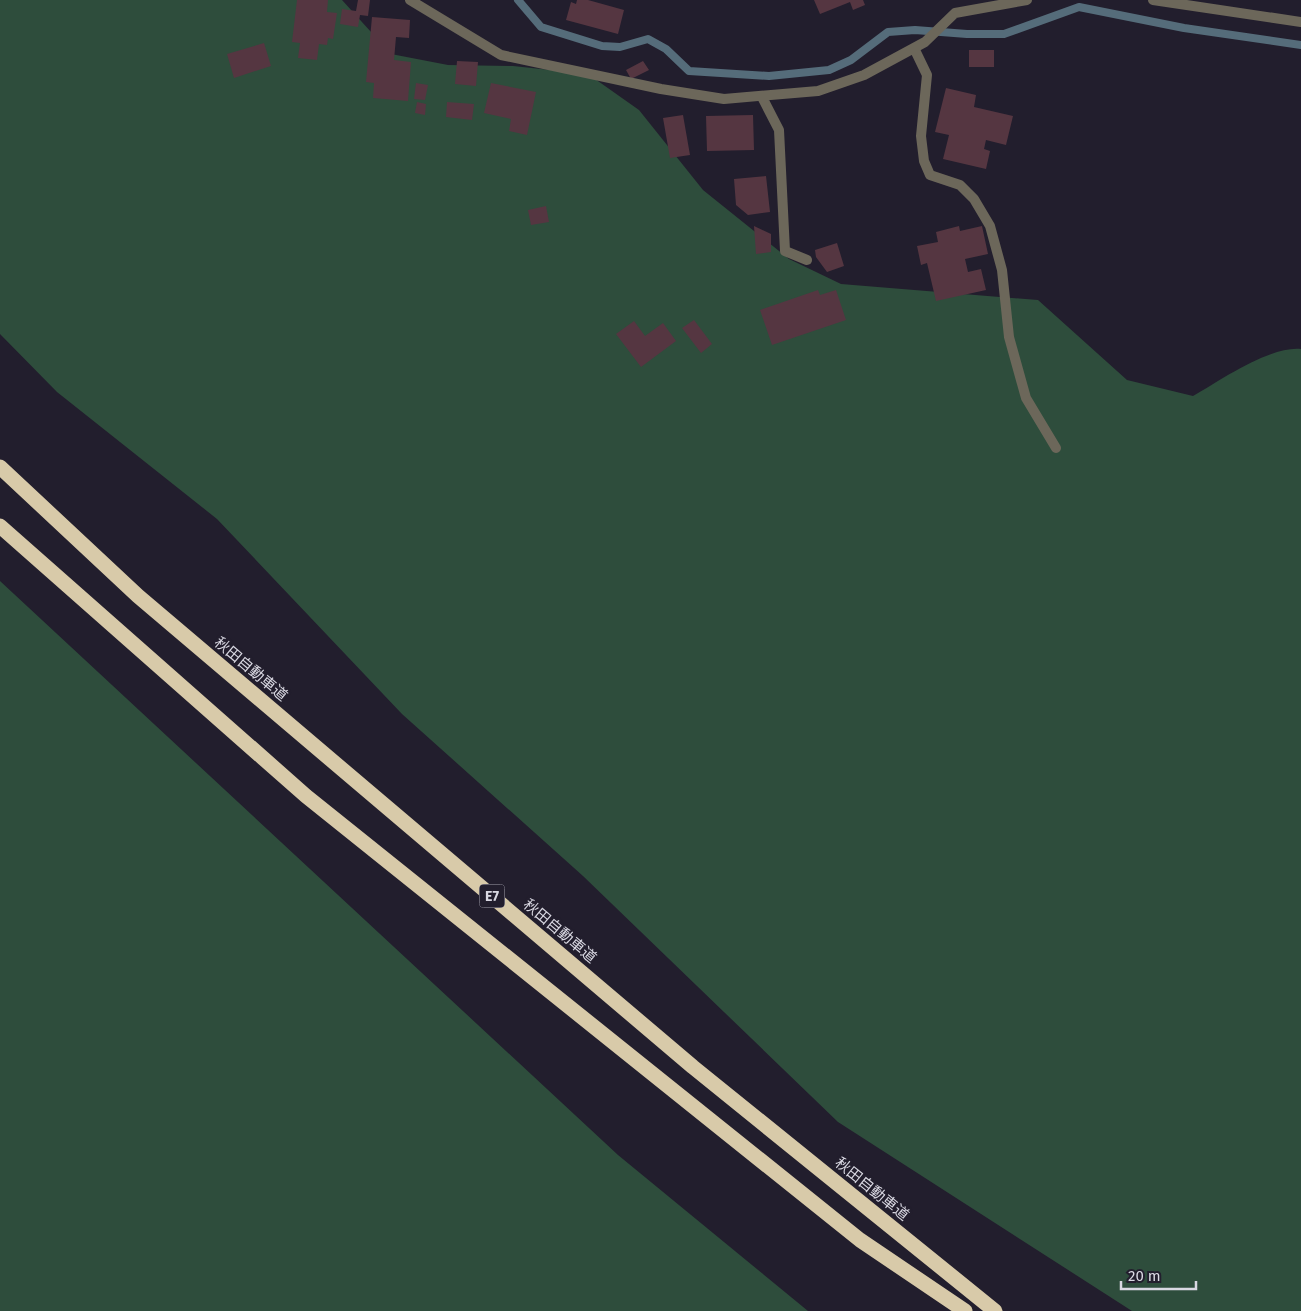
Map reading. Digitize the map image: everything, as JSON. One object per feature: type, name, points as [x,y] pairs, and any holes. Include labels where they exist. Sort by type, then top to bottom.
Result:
[{"type":"highway","name":"秋田自動車道","points":[[0,467],[138,596],[670,1048],[995,1311]]},
{"type":"highway","points":[[0,526],[314,802],[860,1240],[965,1311]]},
{"type":"street","points":[[410,0],[501,55],[661,89],[724,98],[762,97],[818,91],[864,75],[925,42],[946,20],[955,14],[1027,0]]},
{"type":"street","points":[[1153,0],[1301,22]]},
{"type":"street","points":[[914,48],[927,75],[922,136],[924,161],[930,174],[960,185],[974,199],[990,226],[1002,270],[1009,337],[1026,398],[1056,448]]},
{"type":"street","points":[[762,97],[779,130],[785,251],[807,260]]},
{"type":"green space","points":[[0,0],[342,0],[391,54],[448,65],[513,66],[588,74],[639,110],[703,190],[789,259],[841,284],[1038,300],[1127,380],[1193,396],[1260,358],[1288,350],[1301,349],[1301,1311],[1132,1311],[838,1122],[583,876],[402,714],[217,519],[57,392],[0,334]]},
{"type":"green space","points":[[0,581],[618,1155],[808,1311],[0,1311]]},
{"type":"building","points":[[297,0],[328,0],[327,12],[337,13],[333,39],[328,38],[327,45],[319,44],[317,60],[298,58],[300,43],[292,42]]},
{"type":"building","points":[[358,0],[370,0],[368,16],[360,15],[358,27],[340,24],[342,9],[356,11]]},
{"type":"building","points":[[577,0],[588,0],[624,10],[618,34],[566,20],[571,2],[576,4]]},
{"type":"building","points":[[814,0],[863,0],[865,5],[853,10],[850,2],[820,14]]},
{"type":"building","points":[[372,17],[410,20],[409,38],[396,37],[394,60],[411,62],[408,101],[373,98],[374,83],[366,82]]},
{"type":"building","points":[[264,43],[271,66],[234,78],[227,54]]},
{"type":"building","points":[[969,50],[994,50],[994,67],[969,67]]},
{"type":"building","points":[[457,61],[478,62],[476,86],[455,84]]},
{"type":"building","points":[[643,61],[649,70],[631,79],[626,70]]},
{"type":"building","points":[[416,83],[428,85],[425,100],[414,99]]},
{"type":"building","points":[[491,83],[536,92],[527,135],[509,131],[511,119],[484,113]]},
{"type":"building","points":[[946,88],[976,95],[974,107],[1013,116],[1006,145],[986,140],[984,149],[990,151],[986,169],[943,159],[949,135],[935,132]]},
{"type":"building","points":[[417,102],[426,104],[425,115],[415,113]]},
{"type":"building","points":[[447,102],[474,104],[472,120],[446,117]]},
{"type":"building","points":[[683,115],[690,155],[670,158],[663,118]]},
{"type":"building","points":[[753,115],[754,150],[707,151],[706,116]]},
{"type":"building","points":[[766,176],[770,212],[748,215],[736,205],[734,179]]},
{"type":"building","points":[[546,206],[549,222],[531,225],[528,210]]},
{"type":"building","points":[[754,226],[771,234],[771,252],[756,254]]},
{"type":"building","points":[[959,226],[960,231],[982,226],[988,254],[965,259],[968,272],[981,269],[986,290],[936,301],[927,263],[921,265],[917,246],[938,242],[936,232]]},
{"type":"building","points":[[837,243],[844,266],[827,272],[816,257],[815,250]]},
{"type":"building","points":[[818,290],[820,295],[836,290],[846,320],[772,345],[760,310]]},
{"type":"building","points":[[694,320],[712,344],[701,353],[682,328]]},
{"type":"building","points":[[634,321],[645,336],[663,323],[676,341],[641,367],[616,334]]},
{"type":"waterway","points":[[518,0],[541,27],[602,46],[620,47],[648,39],[666,49],[689,71],[769,76],[829,70],[851,60],[888,32],[915,30],[967,34],[1004,34],[1079,7],[1184,28],[1301,45]]}]
